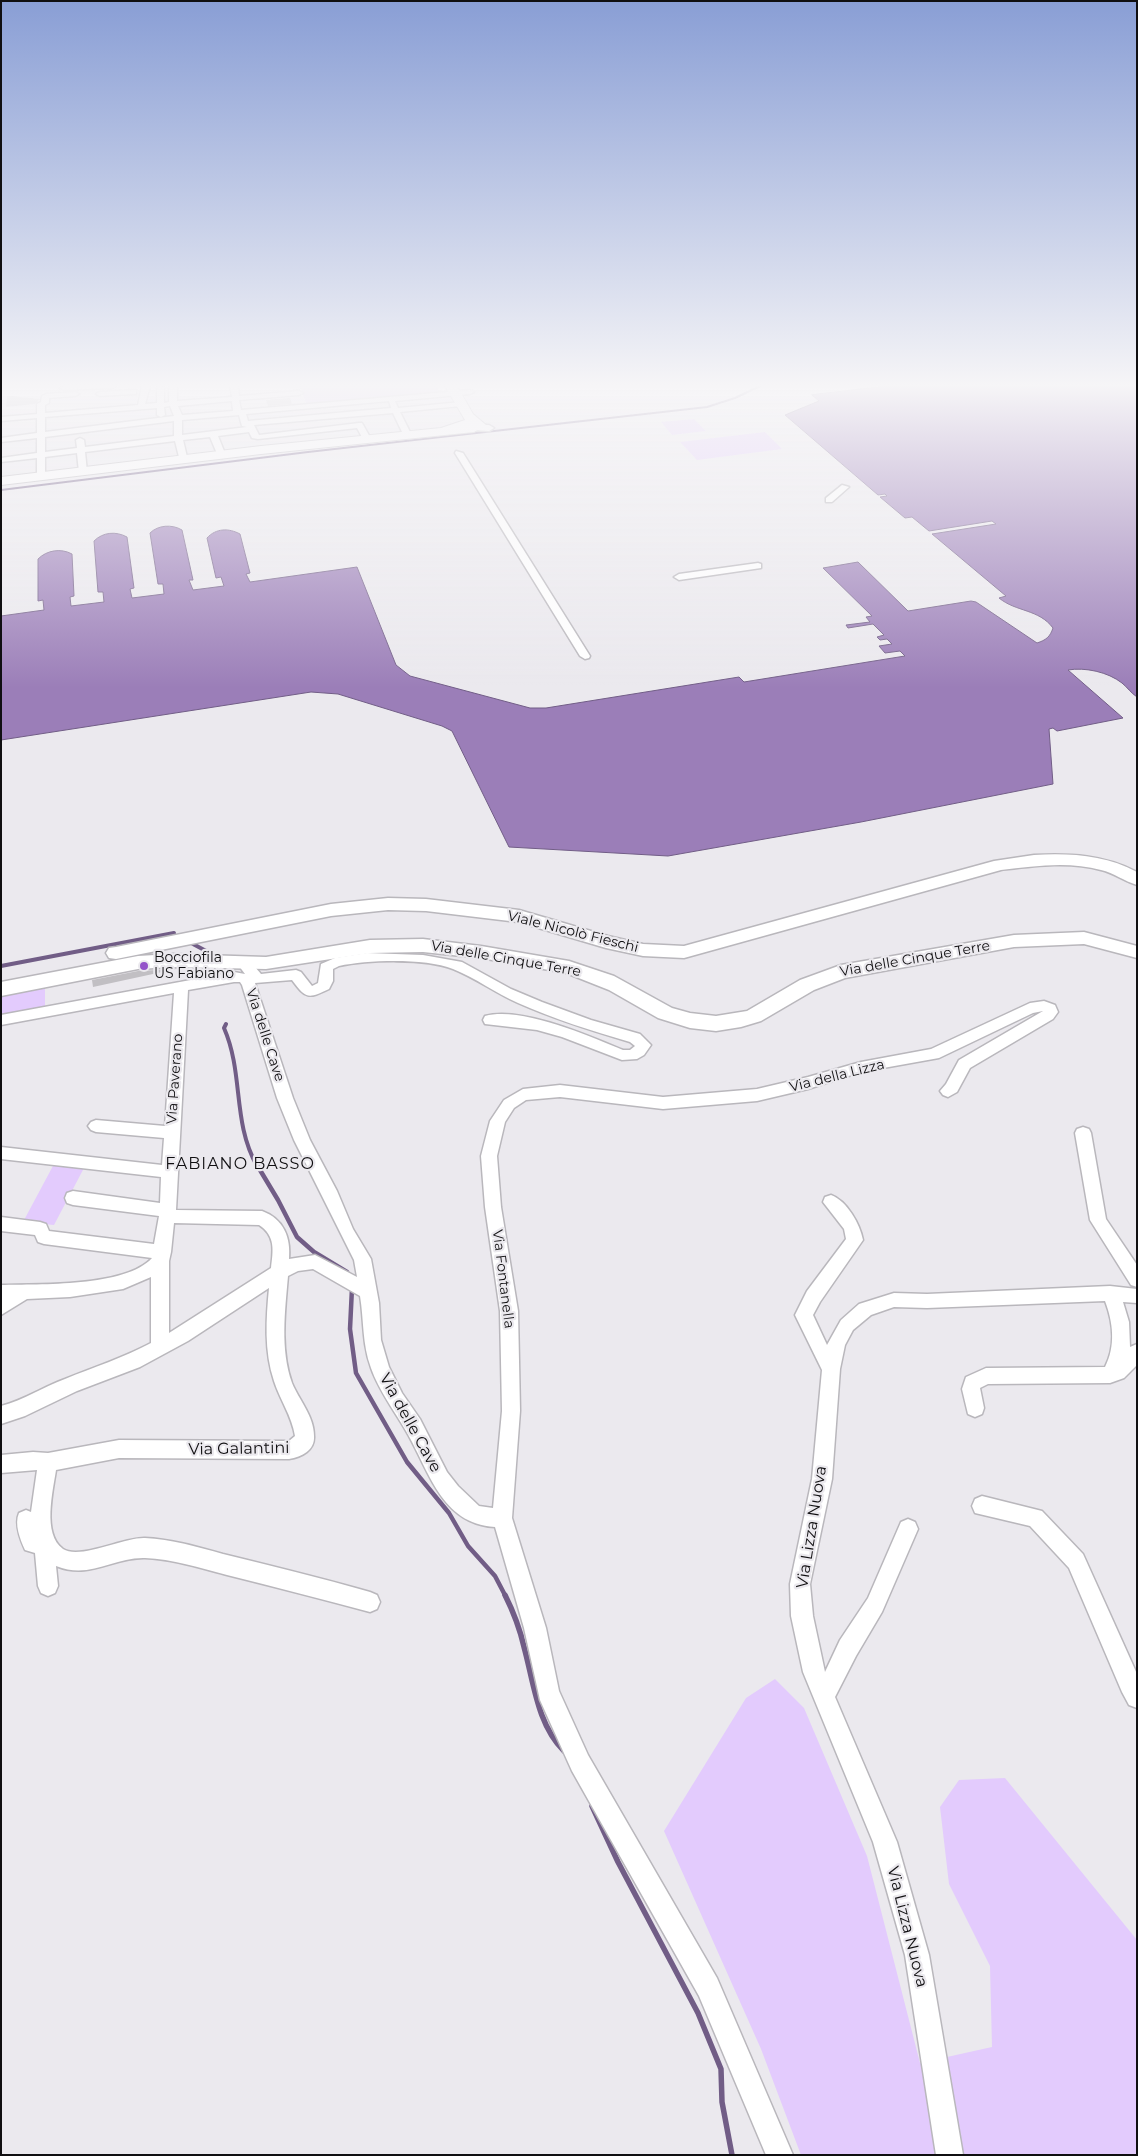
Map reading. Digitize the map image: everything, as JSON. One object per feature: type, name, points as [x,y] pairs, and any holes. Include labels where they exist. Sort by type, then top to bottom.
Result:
[{"type":"main road","name":"Viale Nicolò Fieschi","points":[[1,976],[358,906],[388,904],[426,905],[519,916],[606,942],[643,950],[684,952],[1000,865],[1023,861],[1075,861],[1098,864],[1126,873],[1137,880]]},
{"type":"main road","name":"Via delle Cinque Terre","points":[[1,989],[131,964],[160,961],[245,964],[276,962],[345,949],[423,944],[573,967],[618,986],[652,1006],[672,1015],[703,1023],[716,1024],[749,1018],[807,985],[841,972],[1014,941],[1068,937],[1084,938],[1137,952]]},
{"type":"street","points":[[480,487],[585,656]]},
{"type":"street","points":[[829,500],[845,488]]},
{"type":"street","points":[[679,577],[758,566]]},
{"type":"street","points":[[245,964],[258,980],[296,975],[308,991],[311,992],[324,986],[326,967],[335,963],[392,957],[416,957],[451,963],[541,1008],[635,1038],[644,1045],[636,1053],[622,1055],[552,1029],[508,1020],[490,1020]]},
{"type":"street","name":"Via delle Cave","points":[[1,1020],[234,977],[244,978],[249,984],[285,1098],[302,1140],[329,1191],[346,1231],[362,1259],[364,1290],[370,1303],[372,1340],[380,1368],[395,1399],[413,1425],[440,1479],[451,1494],[473,1514],[483,1517],[502,1518]]},
{"type":"street","name":"Via Paverano","points":[[160,1346],[162,1257],[168,1213],[180,987]]},
{"type":"street","name":"Via della Lizza","points":[[509,1104],[523,1095],[560,1091],[663,1102],[757,1095],[808,1083],[861,1067],[934,1054],[1030,1008],[1044,1006],[1050,1008],[1051,1012],[1048,1015],[964,1064],[948,1092]]},
{"type":"street","name":"Via Fontanella","points":[[502,1518],[511,1411],[509,1311],[493,1207],[489,1156],[498,1121],[509,1104]]},
{"type":"street","points":[[96,1126],[171,1133]]},
{"type":"street","points":[[1083,1134],[1098,1220],[1136,1292]]},
{"type":"street","points":[[1,1153],[170,1172]]},
{"type":"street","name":"Via Galantini","points":[[1,1464],[33,1461],[48,1462],[119,1449],[289,1450],[301,1446],[306,1436],[306,1431],[283,1382],[275,1348],[282,1246],[279,1232],[273,1224],[262,1218],[168,1213],[72,1198]]},
{"type":"street","points":[[831,1202],[854,1231],[855,1240],[835,1270],[808,1304],[804,1315],[822,1355],[831,1369]]},
{"type":"street","points":[[1,1224],[40,1229],[44,1237],[162,1257],[153,1268],[123,1282],[70,1290],[1,1292]]},
{"type":"street","points":[[1,1415],[18,1410],[70,1386],[134,1361],[296,1264],[315,1262],[364,1290]]},
{"type":"street","points":[[1,1308],[24,1291]]},
{"type":"street","name":"Via Lizza Nuova","points":[[950,2155],[917,1954],[885,1842],[814,1672],[802,1616],[800,1584],[822,1479],[831,1369],[836,1344],[847,1325],[865,1309],[894,1300],[944,1300],[1136,1292]]},
{"type":"street","points":[[1110,1293],[1116,1303],[1121,1342],[1118,1359],[1110,1375]]},
{"type":"street","points":[[975,1408],[973,1383],[986,1376],[1110,1375],[1118,1372],[1137,1352]]},
{"type":"street","points":[[48,1462],[40,1518],[48,1586]]},
{"type":"street","points":[[982,1506],[1035,1518],[1076,1561],[1137,1697]]},
{"type":"street","points":[[502,1518],[535,1628],[548,1692],[580,1763],[708,1987],[780,2155]]},
{"type":"street","points":[[26,1520],[32,1543],[44,1542]]},
{"type":"street","points":[[824,1697],[848,1648],[875,1605],[908,1529]]},
{"type":"street","points":[[44,1542],[57,1556],[73,1561],[91,1560],[116,1552],[142,1548],[179,1552],[370,1602]]},
{"type":"shaded area","points":[[868,487],[1137,487],[1137,697],[1122,683],[1103,673],[1089,670],[1068,670],[1123,718],[1057,731],[1053,728],[1049,729],[1053,784],[861,822],[668,856],[509,847],[452,731],[442,726],[338,694],[311,692],[1,740],[1,616],[44,610],[43,600],[38,601],[38,559],[54,551],[72,554],[74,596],[70,597],[71,606],[104,602],[103,592],[98,592],[94,541],[105,534],[118,534],[127,537],[134,588],[130,589],[132,598],[164,594],[163,584],[158,584],[150,533],[157,528],[165,526],[182,530],[193,580],[189,580],[193,590],[224,586],[221,577],[216,578],[207,538],[214,532],[223,530],[240,534],[250,573],[246,574],[250,582],[357,567],[396,665],[410,676],[530,708],[546,708],[739,677],[744,682],[905,656],[900,651],[885,653],[879,646],[892,644],[887,639],[880,640],[877,637],[884,635],[873,624],[848,628],[846,625],[870,622],[866,617],[872,616],[823,568],[858,562],[908,611],[971,601],[976,602],[1037,643],[1049,636],[1053,628],[1047,622],[1041,617],[1006,603],[999,598],[1006,596],[932,534],[996,524],[992,521],[929,531],[912,517],[905,518],[880,497],[887,496],[885,494],[878,495]]},
{"type":"shaded area","points":[[45,988],[45,1006],[1,1015],[1,996]]},
{"type":"shaded area","points":[[54,1164],[84,1168],[54,1225],[23,1222]]},
{"type":"shaded area","points":[[775,1679],[804,1708],[867,1856],[920,2063],[992,2047],[990,1966],[949,1884],[940,1807],[959,1780],[1005,1778],[1137,1940],[1137,2155],[801,2155],[761,2049],[664,1831],[746,1698]]},
{"type":"building","points":[[176,969],[93,987],[92,980],[138,971]]},
{"type":"waterway","points":[[1,490],[28,487]]},
{"type":"waterway","points":[[1,966],[174,933]]},
{"type":"waterway","points":[[193,944],[208,952],[210,958]]},
{"type":"waterway","points":[[212,964],[216,975]]},
{"type":"waterway","points":[[226,1024],[224,1028],[234,1063],[244,1132],[257,1166]]},
{"type":"waterway","points":[[257,1165],[297,1237],[314,1252],[347,1272]]},
{"type":"waterway","points":[[352,1288],[350,1329],[356,1373],[407,1462],[449,1513],[468,1546],[495,1576],[505,1595]]},
{"type":"waterway","points":[[505,1595],[520,1634],[542,1716],[555,1740],[564,1751]]},
{"type":"waterway","points":[[592,1806],[618,1862],[698,2013],[721,2069],[722,2102],[732,2155]]},
{"type":"place","name":"Bocciofila US Fabiano","points":[[144,966]]},
{"type":"district","name":"FABIANO BASSO","points":[[240,1164]]}]
